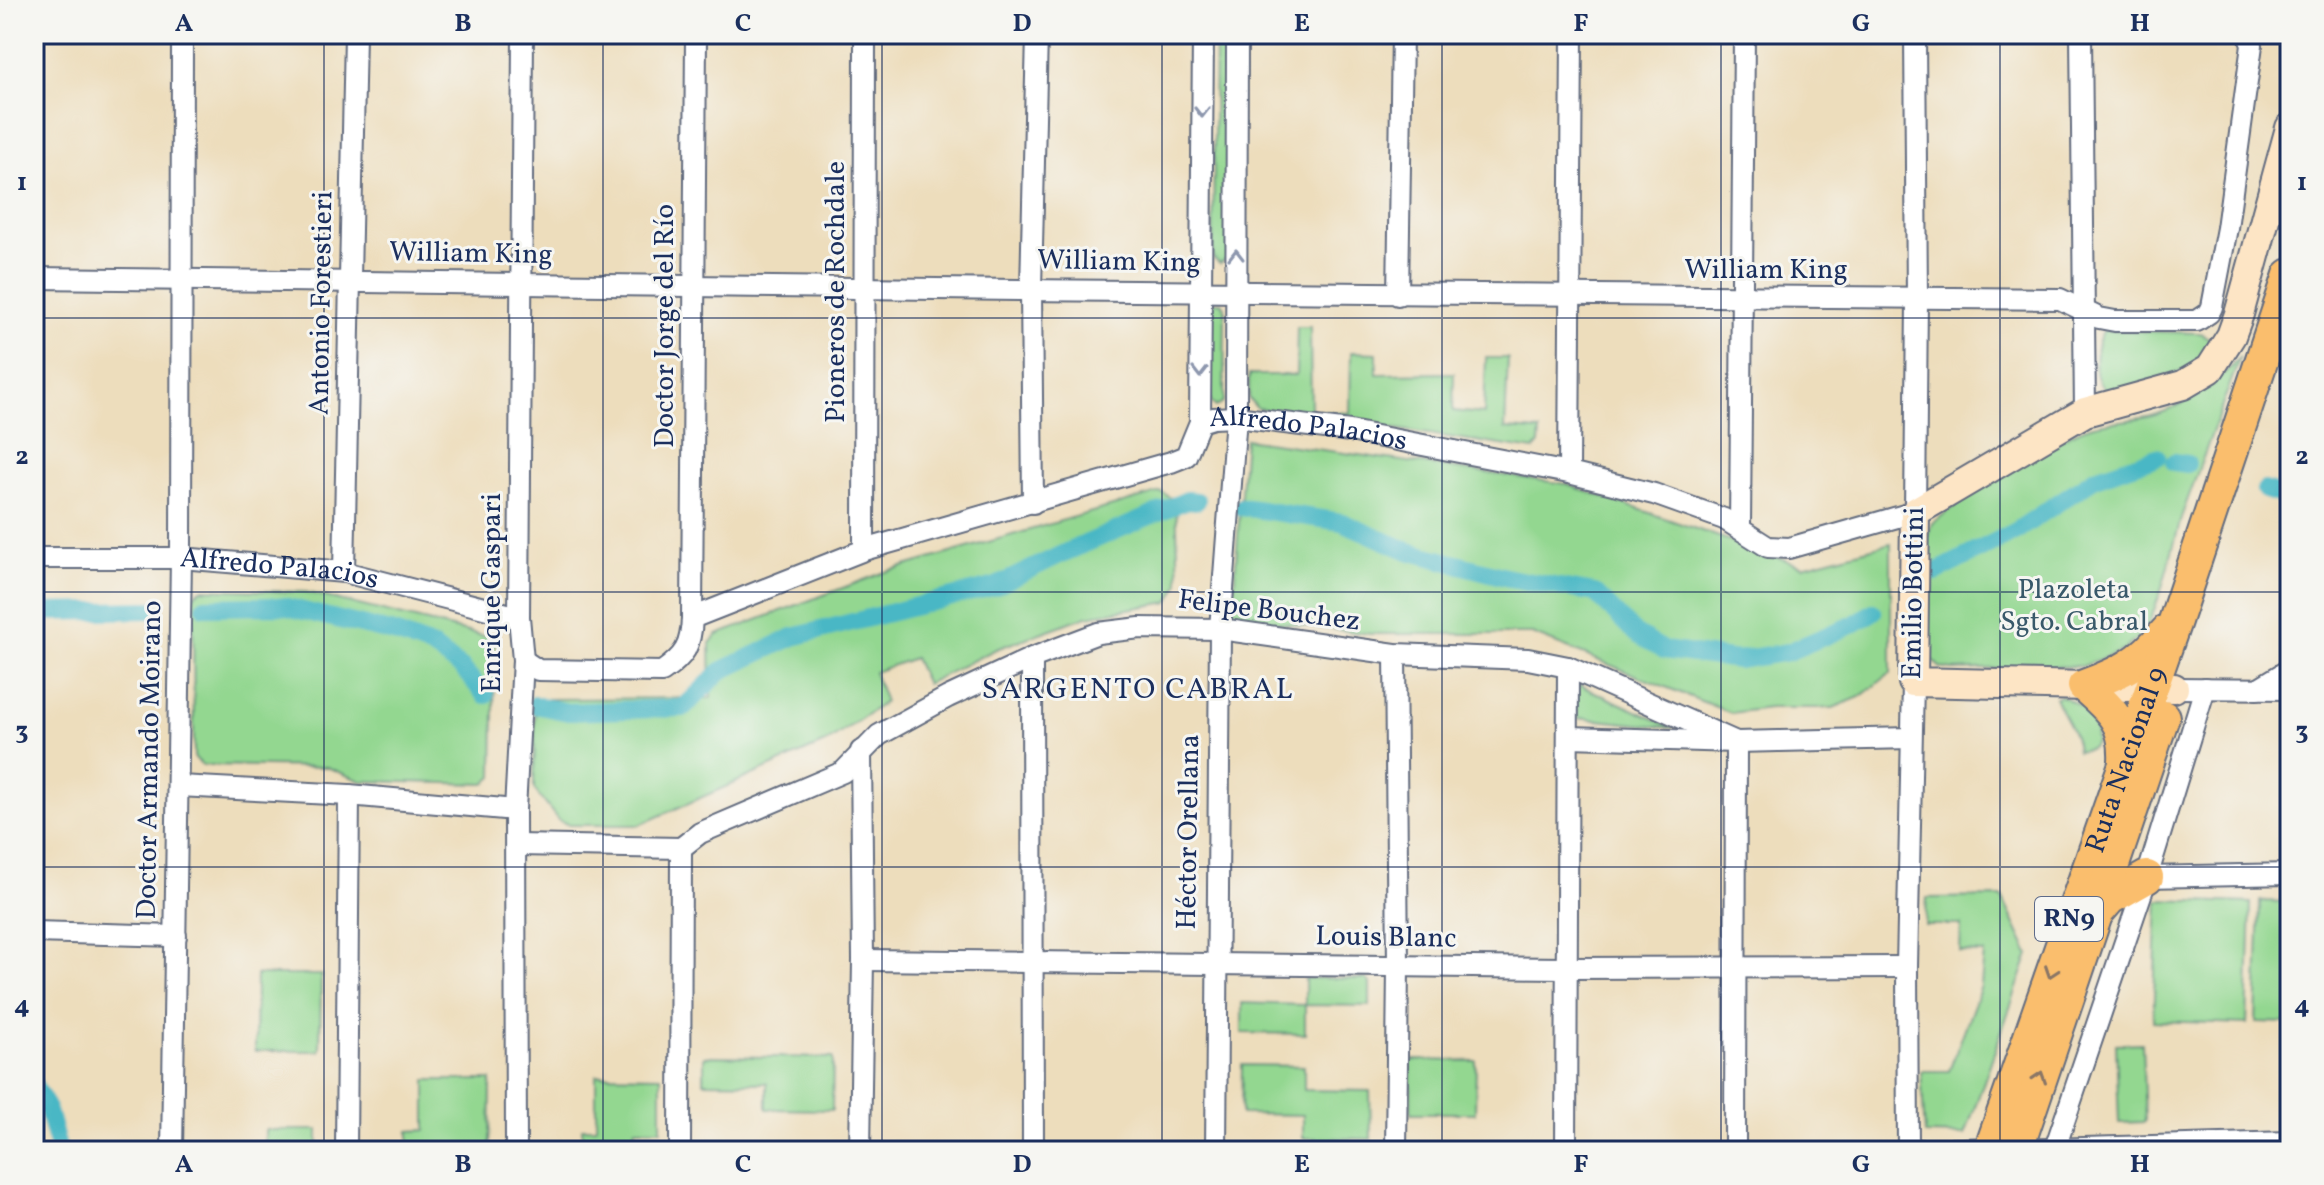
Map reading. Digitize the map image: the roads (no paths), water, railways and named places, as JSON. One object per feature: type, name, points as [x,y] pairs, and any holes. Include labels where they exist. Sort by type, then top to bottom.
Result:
[{"type":"main road","name":"Ruta Nacional 9","points":[[2003,1150],[2125,761],[2177,688],[2175,621],[2290,275]]},
{"type":"main road","name":"Ruta Nacional 9","points":[[2003,1150],[2097,913],[2177,688],[2290,347]]},
{"type":"main road","points":[[2125,761],[2126,743],[2119,723],[2084,686],[2132,666],[2150,651],[2175,621]]},
{"type":"main road","points":[[2097,913],[2110,898],[2147,877]]},
{"type":"street","name":"Doctor Armando Moirano","points":[[172,1151],[179,786],[182,34]]},
{"type":"street","name":"Antonio Forestieri","points":[[344,572],[355,34]]},
{"type":"street","name":"Enrique Gaspari","points":[[516,1151],[515,810],[523,660],[519,617],[523,34]]},
{"type":"street","name":"Doctor Jorge del Río","points":[[692,618],[696,34]]},
{"type":"street","name":"Pioneros de Rochdale","points":[[864,550],[862,286],[865,34]]},
{"type":"street","points":[[1033,503],[1031,289],[1037,34]]},
{"type":"street","points":[[1200,422],[1203,34]]},
{"type":"street","name":"Héctor Orellana","points":[[1216,1151],[1215,964],[1220,629],[1236,417],[1237,34]]},
{"type":"street","points":[[1398,295],[1402,34]]},
{"type":"street","points":[[1569,473],[1572,34]]},
{"type":"street","points":[[1740,528],[1744,34]]},
{"type":"street","name":"Emilio Bottini","points":[[1908,1151],[1907,967],[1917,299],[1915,34]]},
{"type":"street","points":[[2081,34],[2085,412]]},
{"type":"street","name":"William King","points":[[34,278],[1570,297],[2060,299],[2083,311],[2115,321],[2197,321],[2205,317],[2212,307],[2224,243],[2252,45],[2248,34]]},
{"type":"street","name":"Alfredo Palacios","points":[[692,618],[864,550],[1186,456],[1200,422],[1213,418],[1236,417],[1350,431],[1569,473],[1654,494],[1724,519],[1768,547],[1789,548],[1915,512],[2085,412],[2183,385],[2210,369],[2231,336],[2239,314],[2290,128]]},
{"type":"street","name":"Alfredo Palacios","points":[[34,558],[181,558],[344,572],[519,617]]},
{"type":"street","points":[[523,660],[538,670],[662,672],[680,660],[692,638],[692,618]]},
{"type":"street","name":"Felipe Bouchez","points":[[681,848],[700,833],[843,772],[879,735],[948,697],[1032,658],[1098,633],[1140,628],[1220,629],[1395,654],[1528,659],[1568,667],[1736,742],[1911,738]]},
{"type":"street","points":[[1395,654],[1396,1151]]},
{"type":"street","points":[[1032,658],[1033,1151]]},
{"type":"street","points":[[1566,1151],[1568,667]]},
{"type":"street","points":[[2257,689],[2290,669]]},
{"type":"street","points":[[1913,682],[2290,689]]},
{"type":"street","points":[[2054,1150],[2147,877],[2177,688]]},
{"type":"street","points":[[1569,737],[1736,742],[1735,1151]]},
{"type":"street","points":[[860,1151],[863,960],[861,751]]},
{"type":"street","points":[[179,786],[349,795],[515,810]]},
{"type":"street","points":[[346,1151],[349,795]]},
{"type":"street","points":[[517,845],[681,848],[680,1151]]},
{"type":"street","points":[[2147,877],[2290,874]]},
{"type":"street","points":[[34,932],[176,936]]},
{"type":"street","name":"Louis Blanc","points":[[863,960],[1567,968],[1907,967]]},
{"type":"street","points":[[1908,1151],[2054,1150],[2290,1142]]},
{"type":"waterway","points":[[1936,572],[2016,531],[2095,478],[2157,457]]},
{"type":"waterway","points":[[2174,462],[2187,464]]},
{"type":"waterway","points":[[2265,490],[2290,498]]},
{"type":"waterway","points":[[535,705],[568,712],[683,708],[721,671],[793,637],[996,586],[1187,500],[1197,501]]},
{"type":"waterway","points":[[1241,507],[1342,522],[1408,551],[1509,578],[1595,593],[1636,634],[1664,650],[1738,660],[1788,652],[1854,624],[1873,612]]},
{"type":"waterway","points":[[205,607],[283,606],[394,633],[434,648],[462,668],[485,695]]},
{"type":"waterway","points":[[38,612],[152,610]]},
{"type":"waterway","points":[[34,1085],[47,1107],[59,1151]]},
{"type":"district","name":"SARGENTO CABRAL","points":[[1138,690]]},
{"type":"park label","name":"Plazoleta Sgto. Cabral","points":[[2074,606]]}]
